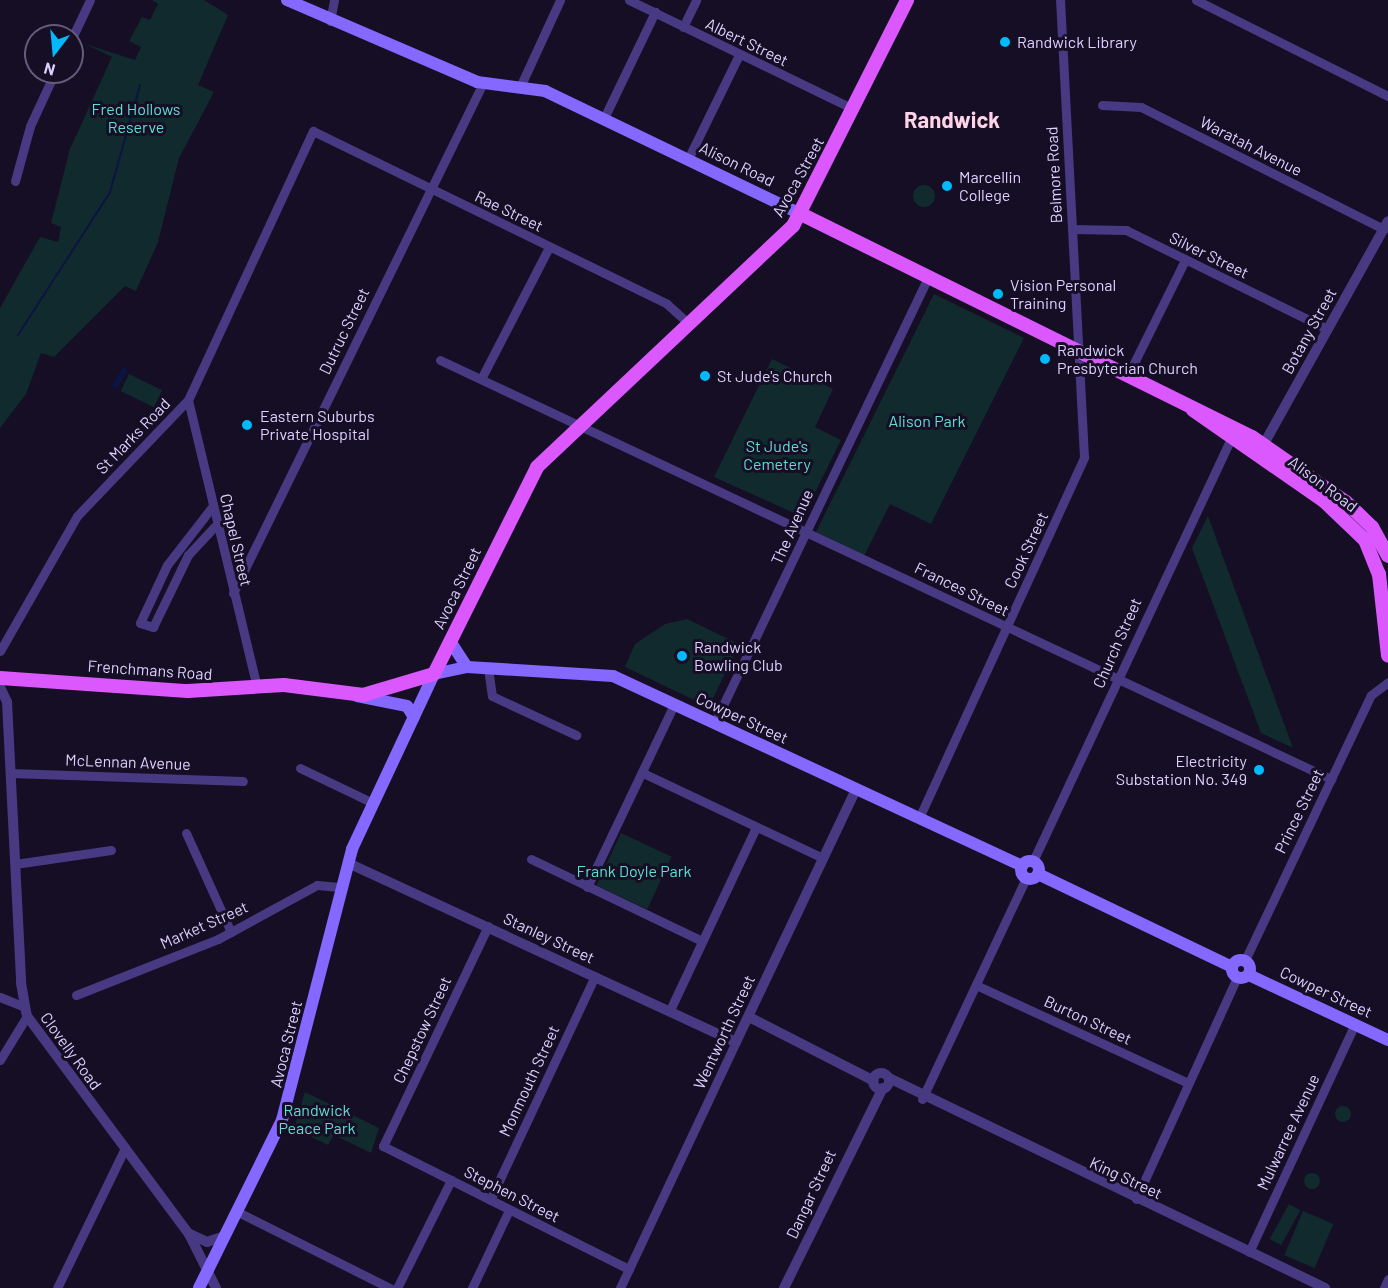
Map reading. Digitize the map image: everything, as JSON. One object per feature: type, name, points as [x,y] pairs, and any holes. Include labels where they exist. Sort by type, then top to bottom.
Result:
[{"type":"main road","name":"Alison Road","points":[[287,0],[330,21],[483,83],[545,91],[1079,349],[1192,409],[1346,502],[1385,537],[1388,555]]},
{"type":"main road","name":"Avoca Street","points":[[199,1288],[285,1113],[348,863],[450,640],[534,472],[579,424],[801,214],[907,0]]},
{"type":"main road","name":"Alison Road","points":[[1192,409],[1231,439],[1260,450],[1348,521],[1372,554],[1388,656]]},
{"type":"main road","points":[[450,640],[467,667]]},
{"type":"main road","name":"Cowper Street","points":[[434,674],[467,667],[613,676],[919,818],[1028,863]]},
{"type":"main road","name":"Frenchmans Road","points":[[0,676],[188,691],[258,687],[348,694],[382,694],[434,674]]},
{"type":"main road","points":[[348,694],[407,706],[414,717]]},
{"type":"main road","points":[[1028,863],[1032,876]]},
{"type":"main road","name":"Cowper Street","points":[[1032,876],[1388,1040]]},
{"type":"main road","points":[[1239,973],[1245,960]]},
{"type":"street","points":[[79,24],[90,0]]},
{"type":"street","points":[[330,21],[334,0]]},
{"type":"street","points":[[520,87],[560,0]]},
{"type":"street","name":"Albert Street","points":[[629,0],[853,110]]},
{"type":"street","points":[[684,27],[696,0]]},
{"type":"street","name":"Belmore Road","points":[[1060,0],[1079,349]]},
{"type":"street","points":[[1196,0],[1388,96]]},
{"type":"street","points":[[604,118],[655,12]]},
{"type":"street","points":[[688,159],[739,55]]},
{"type":"street","name":"Dutruc Street","points":[[232,593],[483,83]]},
{"type":"street","points":[[15,181],[30,126],[49,84]]},
{"type":"street","name":"Waratah Avenue","points":[[1102,105],[1141,107],[1386,225]]},
{"type":"street","name":"Rae Street","points":[[313,131],[667,304],[688,322]]},
{"type":"street","name":"St Marks Road","points":[[0,651],[78,516],[188,400],[313,131]]},
{"type":"street","name":"Botany Street","points":[[1260,450],[1386,225]]},
{"type":"street","name":"Silver Street","points":[[1072,229],[1119,227],[1327,329]]},
{"type":"street","points":[[482,378],[549,247]]},
{"type":"street","points":[[1128,375],[1185,260]]},
{"type":"street","name":"The Avenue","points":[[714,724],[928,277]]},
{"type":"street","name":"Cook Street","points":[[919,818],[1082,463],[1079,349]]},
{"type":"street","name":"Frances Street","points":[[440,360],[1331,779]]},
{"type":"street","name":"Chapel Street","points":[[188,400],[212,507],[214,526],[258,687]]},
{"type":"street","name":"Church Street","points":[[1028,863],[1231,439]]},
{"type":"street","points":[[212,507],[167,565],[140,623],[153,627],[188,555],[214,526]]},
{"type":"street","points":[[1372,554],[1385,537]]},
{"type":"street","points":[[488,668],[492,696],[576,735]]},
{"type":"street","name":"Prince Street","points":[[1245,960],[1371,694],[1388,682]]},
{"type":"street","name":"Clovelly Road","points":[[0,687],[7,702],[15,864],[26,1011],[189,1234],[216,1288]]},
{"type":"street","points":[[587,887],[674,705]]},
{"type":"street","points":[[300,768],[374,802]]},
{"type":"street","name":"McLennan Avenue","points":[[11,773],[243,781]]},
{"type":"street","points":[[642,773],[823,858]]},
{"type":"street","name":"Wentworth Street","points":[[620,1288],[856,789]]},
{"type":"street","points":[[670,1010],[756,827]]},
{"type":"street","points":[[186,833],[231,932]]},
{"type":"street","points":[[15,864],[111,850]]},
{"type":"street","points":[[531,859],[702,941]]},
{"type":"street","name":"Stanley Street","points":[[348,863],[736,1042]]},
{"type":"street","points":[[918,1096],[1032,876]]},
{"type":"street","name":"Market Street","points":[[76,995],[231,932],[317,885],[342,887]]},
{"type":"street","name":"Chepstow Street","points":[[383,1146],[488,926]]},
{"type":"street","points":[[1136,1199],[1239,973]]},
{"type":"street","name":"Monmouth Street","points":[[490,1200],[595,976]]},
{"type":"street","name":"Burton Street","points":[[976,985],[1188,1083]]},
{"type":"street","points":[[0,997],[26,1011],[0,1060]]},
{"type":"street","name":"King Street","points":[[748,1017],[881,1082],[918,1096],[1325,1288]]},
{"type":"street","name":"Mulwarree Avenue","points":[[1248,1252],[1355,1024]]},
{"type":"street","name":"Dangar Street","points":[[784,1288],[881,1082]]},
{"type":"street","name":"Stephen Street","points":[[383,1146],[628,1269]]},
{"type":"street","points":[[57,1288],[126,1148]]},
{"type":"street","points":[[397,1288],[451,1180]]},
{"type":"street","points":[[472,1288],[509,1209]]},
{"type":"street","points":[[236,1211],[390,1288]]},
{"type":"street","points":[[189,1234],[207,1242],[224,1236]]},
{"type":"street","points":[[1384,1288],[1388,1279]]},
{"type":"green space","name":"Fred Hollows Reserve","points":[[152,0],[204,0],[228,15],[198,85],[214,92],[179,158],[158,242],[136,291],[125,286],[54,357],[41,353],[26,394],[0,428],[0,308],[40,237],[58,242],[61,227],[51,223],[70,149],[112,57],[85,44],[135,60],[141,47],[129,41],[142,17],[150,20],[158,4]]},
{"type":"green space","points":[[920,185],[928,185],[935,192],[935,200],[928,207],[920,207],[913,200],[913,192]]},
{"type":"green space","name":"Alison Park","points":[[934,294],[1024,338],[931,524],[890,504],[864,556],[816,532]]},
{"type":"green space","name":"St Jude's Cemetery","points":[[772,359],[833,389],[815,427],[841,440],[803,517],[714,477]]},
{"type":"green space","points":[[129,374],[162,390],[154,407],[121,391]]},
{"type":"green space","points":[[1208,516],[1293,748],[1261,733],[1192,548]]},
{"type":"green space","name":"Randwick Bowling Club","points":[[687,619],[739,644],[709,707],[625,667],[635,644],[665,624]]},
{"type":"green space","name":"Frank Doyle Park","points":[[621,833],[672,857],[647,909],[596,886]]},
{"type":"green space","name":"Randwick Peace Park","points":[[305,1092],[379,1128],[371,1153],[334,1135],[328,1145],[294,1128]]},
{"type":"green space","points":[[1340,1106],[1346,1106],[1351,1114],[1349,1120],[1340,1122],[1335,1117],[1335,1111]]},
{"type":"green space","points":[[1312,1173],[1318,1175],[1320,1181],[1318,1187],[1312,1189],[1306,1187],[1304,1181],[1306,1175]]},
{"type":"green space","points":[[1289,1204],[1300,1210],[1281,1245],[1270,1239]]},
{"type":"green space","points":[[1303,1211],[1333,1224],[1315,1268],[1284,1255]]},
{"type":"shaded area","points":[[123,367],[128,370],[117,389],[112,386]]},
{"type":"waterway","points":[[18,335],[110,192],[140,85]]},
{"type":"place","name":"Randwick Library","points":[[1005,42]]},
{"type":"place","name":"Marcellin College","points":[[947,186]]},
{"type":"place","name":"Vision Personal Training","points":[[998,294]]},
{"type":"place","name":"Randwick Presbyterian Church","points":[[1045,359]]},
{"type":"place","name":"St Jude's Church","points":[[705,376]]},
{"type":"place","name":"Eastern Suburbs Private Hospital","points":[[247,425]]},
{"type":"place","name":"Randwick Bowling Club","points":[[682,656]]},
{"type":"place","name":"Electricity Substation No. 349","points":[[1259,770]]},
{"type":"district","name":"Randwick","points":[[952,120]]}]
